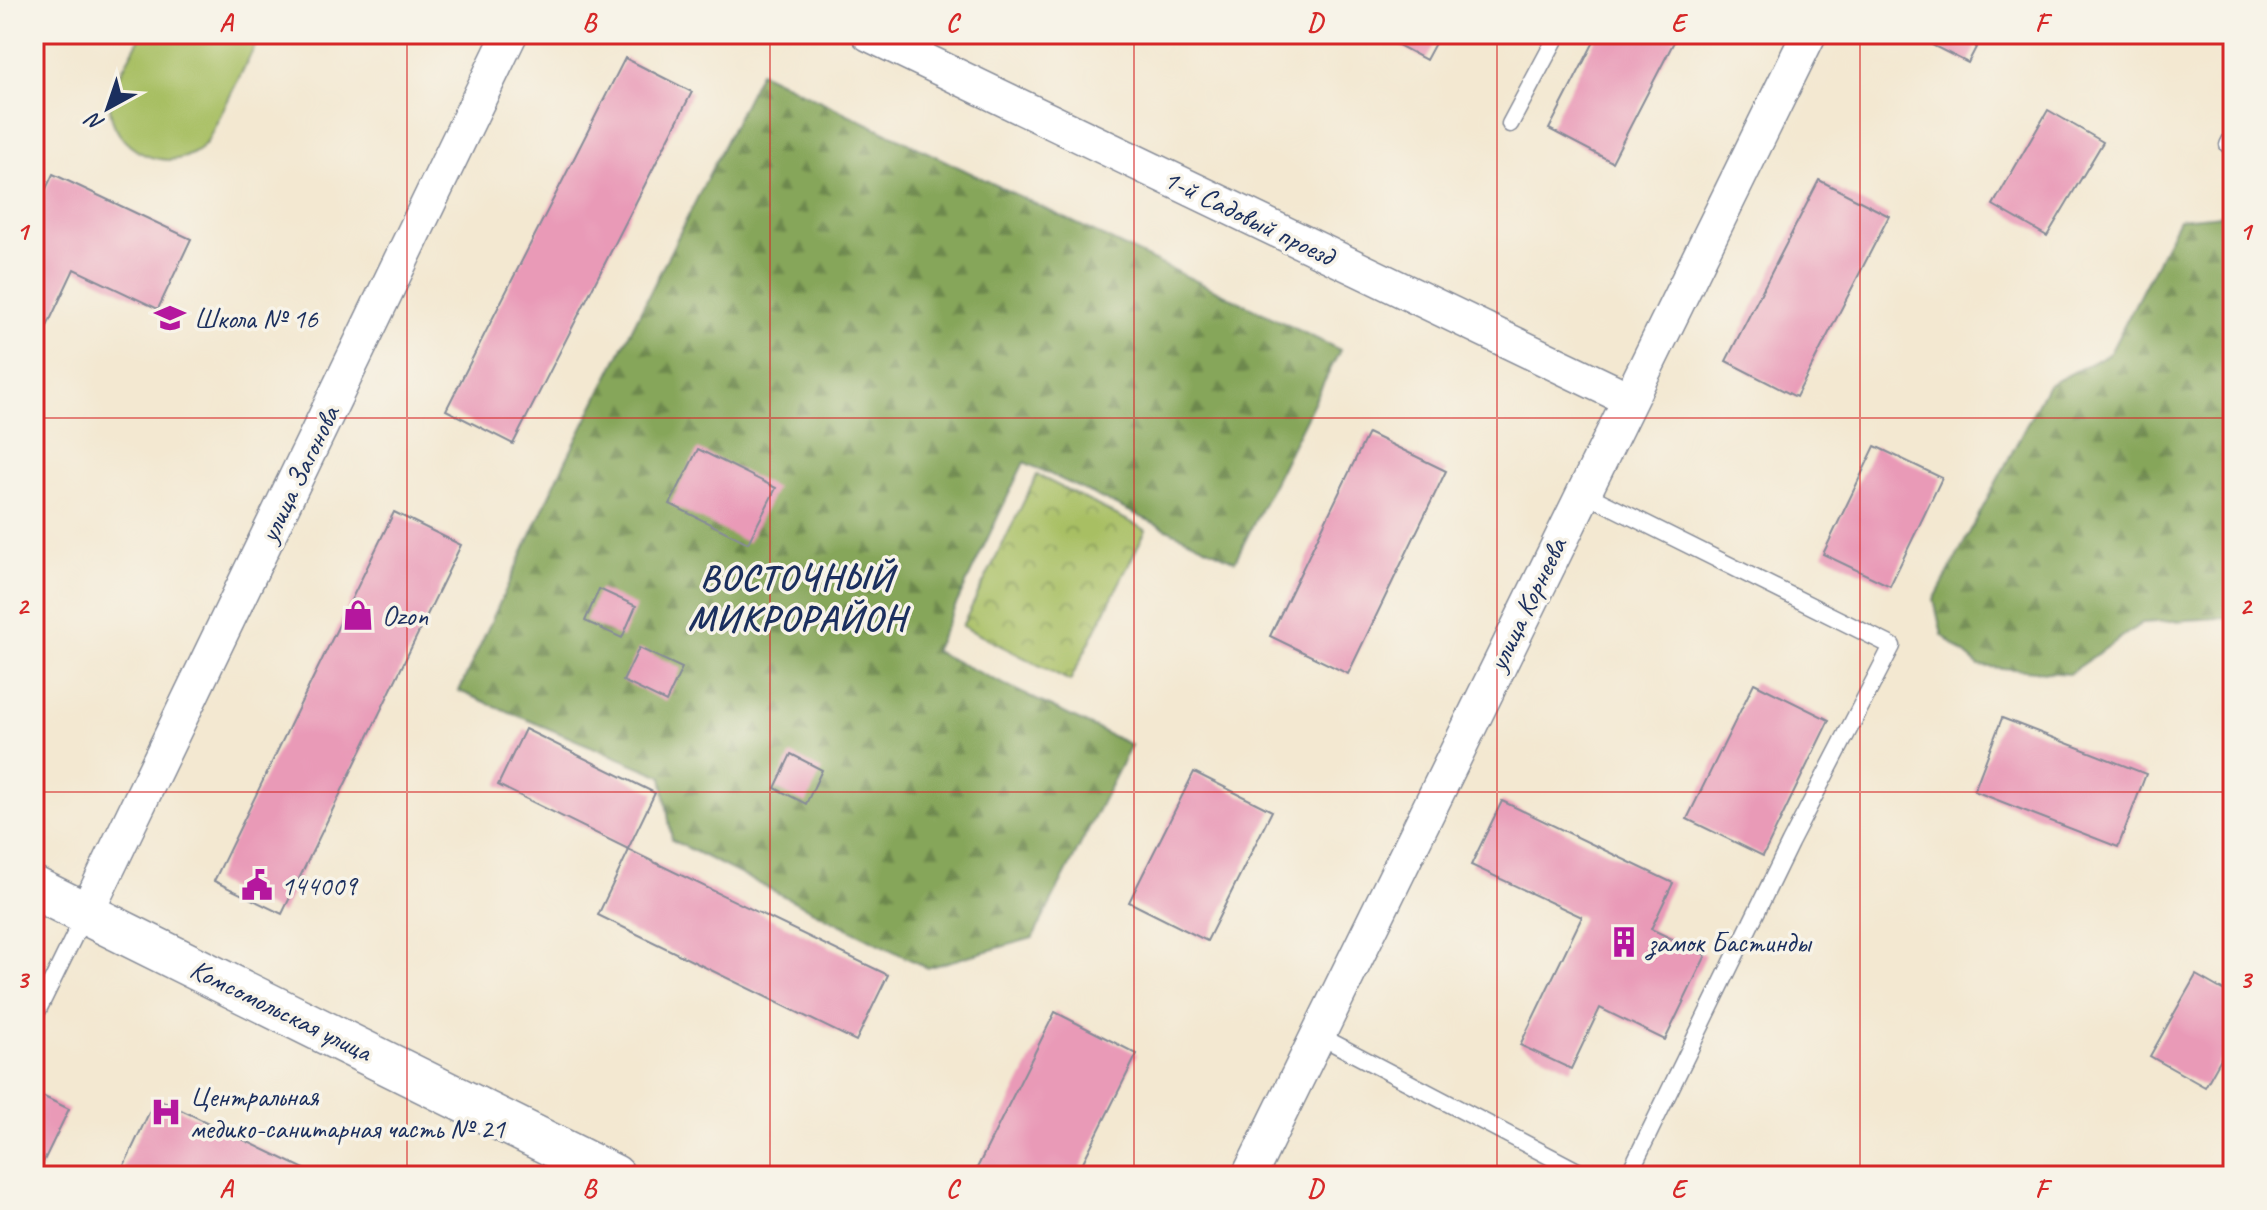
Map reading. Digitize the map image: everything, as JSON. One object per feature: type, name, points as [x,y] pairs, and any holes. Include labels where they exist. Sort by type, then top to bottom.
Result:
[{"type":"street","name":"улица Загонова","points":[[86,913],[510,34]]},
{"type":"street","name":"1-й Садовый проезд","points":[[869,34],[1629,399]]},
{"type":"street","name":"улица Корнеева","points":[[1249,1176],[1581,492],[1809,34]]},
{"type":"street","name":"Комсомольская улица","points":[[34,888],[614,1176]]},
{"type":"lane","points":[[1510,124],[1558,34]]},
{"type":"lane","points":[[1581,492],[1892,646],[1790,843],[1628,1176]]},
{"type":"lane","points":[[34,1018],[86,913]]},
{"type":"lane","points":[[1318,1035],[1587,1176]]},
{"type":"green space","points":[[142,34],[261,34],[207,142],[193,153],[178,159],[145,155],[119,134],[112,119],[111,94]]},
{"type":"green space","points":[[760,72],[1340,350],[1235,561],[1024,462],[934,651],[1131,745],[1033,938],[927,968],[672,840],[662,776],[459,691],[555,483]]},
{"type":"green space","points":[[2233,214],[2233,617],[2142,623],[2069,674],[1979,666],[1942,635],[1934,600],[2047,386],[2110,353],[2179,219]]},
{"type":"green space","points":[[1037,475],[1146,530],[1070,681],[962,626]]},
{"type":"building","points":[[1378,34],[1440,34],[1426,60]]},
{"type":"building","points":[[1598,34],[1678,34],[1612,162],[1549,129]]},
{"type":"building","points":[[1910,34],[1983,34],[1968,63]]},
{"type":"building","points":[[625,58],[692,92],[513,444],[446,410]]},
{"type":"building","points":[[2048,110],[2103,142],[2047,236],[1993,205]]},
{"type":"building","points":[[53,174],[191,239],[158,309],[74,269],[34,354],[34,214]]},
{"type":"building","points":[[1819,180],[1889,216],[1796,397],[1726,361]]},
{"type":"building","points":[[1368,433],[1446,471],[1348,674],[1270,636]]},
{"type":"building","points":[[1875,446],[1942,478],[1890,586],[1823,554]]},
{"type":"building","points":[[698,449],[776,488],[748,543],[670,504]]},
{"type":"building","points":[[394,512],[461,545],[282,914],[214,881]]},
{"type":"building","points":[[599,589],[636,606],[622,638],[585,621]]},
{"type":"building","points":[[639,648],[682,668],[666,702],[623,681]]},
{"type":"building","points":[[1754,683],[1829,720],[1763,856],[1687,819]]},
{"type":"building","points":[[2002,718],[2146,774],[2118,847],[1974,791]]},
{"type":"building","points":[[525,729],[655,793],[628,849],[498,785]]},
{"type":"building","points":[[791,754],[822,770],[806,804],[775,788]]},
{"type":"building","points":[[1194,772],[1272,811],[1207,941],[1129,902]]},
{"type":"building","name":"замок Бастинды","points":[[1502,801],[1673,883],[1651,929],[1706,955],[1665,1040],[1600,1008],[1571,1069],[1520,1045],[1582,917],[1471,865]]},
{"type":"building","points":[[629,850],[888,975],[856,1041],[598,915]]},
{"type":"building","points":[[2196,975],[2233,996],[2233,1037],[2205,1087],[2150,1056]]},
{"type":"building","points":[[1055,1012],[1137,1054],[1076,1176],[973,1176]]},
{"type":"building","points":[[34,1092],[69,1109],[37,1175],[34,1174]]},
{"type":"building","points":[[156,1098],[319,1176],[119,1176]]},
{"type":"place","name":"Школа № 16","points":[[170,318]]},
{"type":"place","name":"Ozon","points":[[358,615]]},
{"type":"place","name":"144009","points":[[257,885]]},
{"type":"place","name":"замок Бастинды","points":[[1624,942]]},
{"type":"place","name":"Центральная медико-санитарная часть № 21","points":[[166,1112]]},
{"type":"district","name":"ВОСТОЧНЫЙ МИКРОРАЙОН","points":[[797,598]]}]
